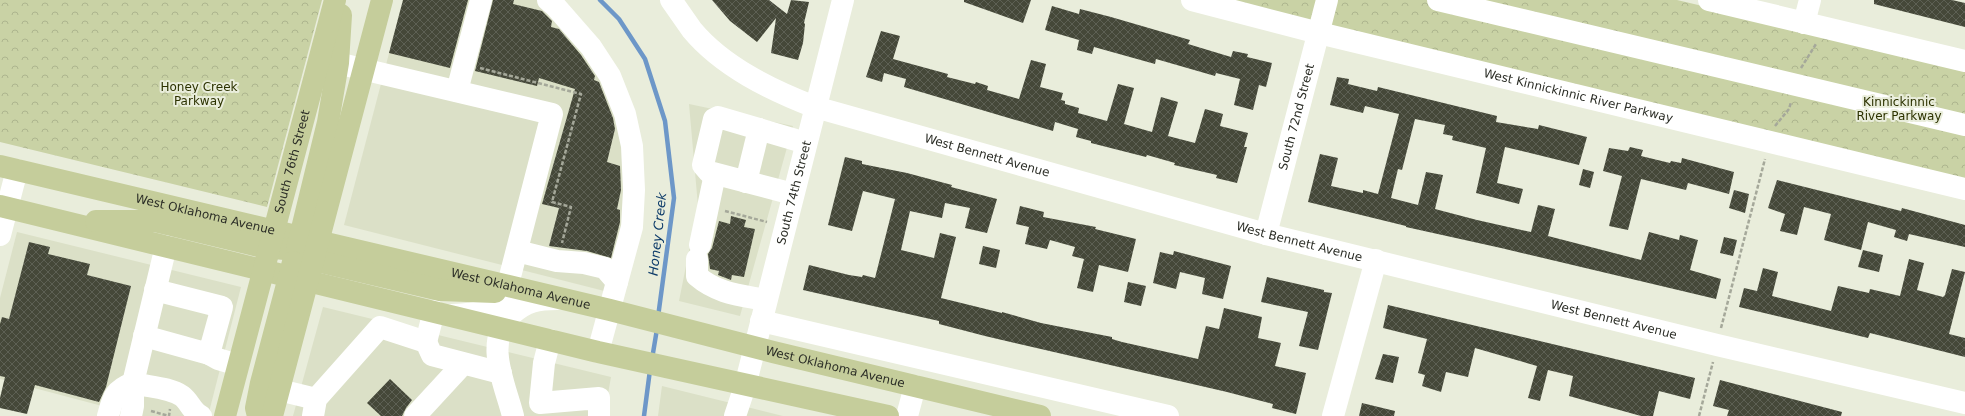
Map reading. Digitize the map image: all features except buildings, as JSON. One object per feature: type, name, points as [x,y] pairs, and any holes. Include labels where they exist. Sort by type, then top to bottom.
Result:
[{"type":"main road","name":"South 76th Street","points":[[225,416],[272,240],[329,61],[336,0]]},
{"type":"main road","points":[[272,416],[279,390],[301,256],[328,122],[329,61],[341,0]]},
{"type":"main road","points":[[258,416],[256,408],[260,389],[301,256],[364,68],[382,0]]},
{"type":"main road","name":"West Oklahoma Avenue","points":[[8,168],[272,240]]},
{"type":"main road","name":"West Oklahoma Avenue","points":[[4,207],[264,270],[301,256],[560,298],[754,347],[1040,416]]},
{"type":"main road","points":[[70,223],[118,220],[154,221],[272,240],[301,256]]},
{"type":"main road","name":"West Oklahoma Avenue","points":[[301,256],[442,313],[598,352],[745,386],[888,416]]},
{"type":"street","points":[[457,91],[481,0]]},
{"type":"street","points":[[548,0],[591,47],[610,76],[624,114],[632,146],[634,214],[617,282],[618,312],[598,352]]},
{"type":"street","name":"West Bennett Avenue","points":[[671,0],[693,30],[721,57],[759,82],[786,96],[815,107],[1266,234],[1376,260],[1717,346],[1965,403]]},
{"type":"street","name":"South 74th Street","points":[[735,416],[745,386],[843,0]]},
{"type":"street","name":"West Kinnickinnic River Parkway","points":[[1192,0],[1319,33],[1965,189]]},
{"type":"street","name":"South 72nd Street","points":[[1266,234],[1327,0]]},
{"type":"street","points":[[1438,0],[1965,125]]},
{"type":"street","points":[[1709,0],[1965,61]]},
{"type":"street","points":[[1804,23],[1810,0]]},
{"type":"street","points":[[329,61],[364,68],[552,114],[517,251],[514,290],[498,304],[486,311],[474,314],[442,313],[426,342]]},
{"type":"street","points":[[793,194],[709,172],[703,165],[714,119],[718,117],[806,143]]},
{"type":"street","points":[[746,182],[759,129]]},
{"type":"street","points":[[0,235],[8,168]]},
{"type":"street","points":[[716,174],[699,252],[697,276],[719,291],[766,300]]},
{"type":"street","points":[[129,413],[133,383],[166,246]]},
{"type":"street","points":[[517,251],[557,261],[584,263],[605,268],[617,282]]},
{"type":"street","points":[[1333,416],[1376,260]]},
{"type":"street","points":[[155,290],[222,307],[209,354]]},
{"type":"street","points":[[560,298],[530,301],[514,313],[501,328],[497,348],[501,373],[512,413],[540,403],[599,398],[599,416]]},
{"type":"street","points":[[761,322],[1168,416]]},
{"type":"street","points":[[279,390],[315,408],[380,327],[426,342],[432,356],[501,373]]},
{"type":"street","points":[[144,336],[209,354],[218,359],[238,365]]},
{"type":"street","points":[[540,403],[544,364],[550,340]]},
{"type":"street","points":[[415,416],[463,364]]},
{"type":"street","points":[[108,416],[114,395],[122,387],[133,383],[172,391],[182,397],[188,412]]},
{"type":"street","points":[[907,416],[915,386]]},
{"type":"path","points":[[1699,416],[1769,142]]},
{"type":"path","points":[[708,207],[767,222]]},
{"type":"path","points":[[129,413],[168,416],[188,412]]},
{"type":"shaded area","points":[[403,0],[558,0],[637,120],[624,296],[344,225]]},
{"type":"shaded area","points":[[689,104],[793,126],[740,316],[679,301],[698,206]]},
{"type":"shaded area","points":[[17,232],[241,287],[208,416],[104,416],[106,407],[0,379],[0,298]]},
{"type":"shaded area","points":[[323,307],[611,377],[604,416],[293,416]]},
{"type":"shaded area","points":[[662,386],[783,416],[658,416]]},
{"type":"green space","name":"Honey Creek Parkway","points":[[0,0],[322,0],[267,207],[0,142]]},
{"type":"green space","name":"Kinnickinnic River Parkway","points":[[1223,0],[1677,0],[1965,68],[1965,181]]},
{"type":"waterway","name":"Honey Creek","points":[[600,0],[619,19],[645,59],[665,121],[674,198],[658,317]]},
{"type":"waterway","name":"Honey Creek","points":[[652,359],[657,329]]},
{"type":"waterway","name":"Honey Creek","points":[[644,416],[650,370]]}]
